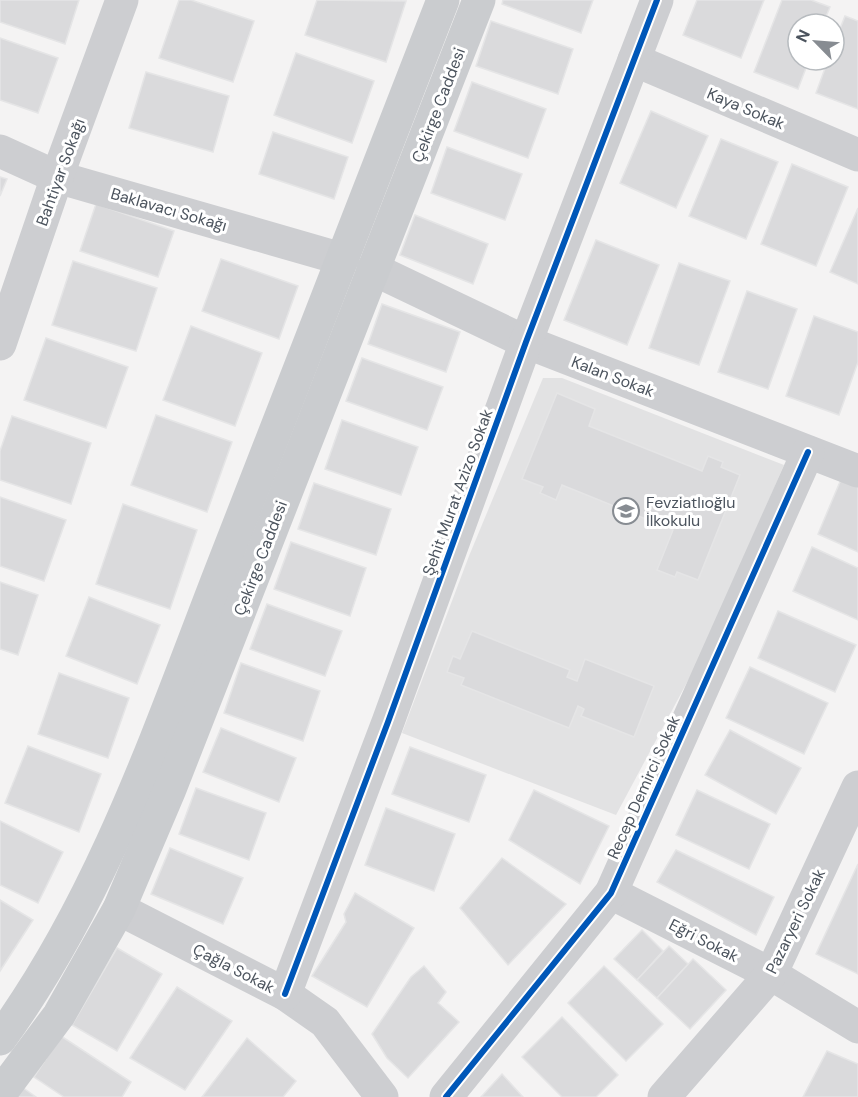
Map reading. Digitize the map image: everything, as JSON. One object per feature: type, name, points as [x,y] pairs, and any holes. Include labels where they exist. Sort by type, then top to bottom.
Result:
[{"type":"main road","name":"Çekirge Caddesi","points":[[0,1039],[64,941],[114,840],[175,690],[442,0]]},
{"type":"main road","name":"Çekirge Caddesi","points":[[0,1094],[59,1015],[119,909],[170,789],[479,0]]},
{"type":"street","name":"Bahtiyar Sokağı","points":[[0,344],[57,177],[122,0]]},
{"type":"street","name":"Şehit Murat Azizo Sokak","points":[[285,994],[388,722],[526,342],[657,0]]},
{"type":"street","name":"Kaya Sokak","points":[[634,60],[858,155]]},
{"type":"street","name":"Baklavacı Sokağı","points":[[0,151],[57,177],[342,259]]},
{"type":"street","name":"Kalan Sokak","points":[[373,269],[526,342],[858,471]]},
{"type":"street","name":"Recep Demirci Sokak","points":[[446,1097],[611,893],[808,453]]},
{"type":"street","name":"Pazaryeri Sokak","points":[[664,1097],[771,974],[858,787]]},
{"type":"street","name":"Eğri Sokak","points":[[611,893],[771,974],[858,1028]]},
{"type":"street","name":"Çağla Sokak","points":[[119,909],[285,994],[325,1022],[382,1097]]},
{"type":"shaded area","points":[[543,378],[562,378],[784,465],[700,658],[616,815],[402,733],[469,556]]},
{"type":"building","points":[[0,0],[79,0],[65,44],[0,22]]},
{"type":"building","points":[[179,0],[191,0],[254,21],[233,82],[159,58]]},
{"type":"building","points":[[317,0],[406,1],[386,62],[305,35]]},
{"type":"building","points":[[503,0],[593,0],[581,33],[502,4]]},
{"type":"building","points":[[697,0],[764,0],[741,58],[683,35]]},
{"type":"building","points":[[782,0],[811,0],[830,7],[828,12],[786,12],[786,72],[804,72],[798,89],[754,72]]},
{"type":"building","points":[[846,16],[858,21],[858,109],[816,93],[824,72],[846,72]]},
{"type":"building","points":[[491,21],[573,49],[558,94],[476,66]]},
{"type":"building","points":[[0,38],[58,58],[38,113],[0,100]]},
{"type":"building","points":[[296,53],[374,81],[352,143],[274,115]]},
{"type":"building","points":[[146,72],[229,96],[213,152],[129,128]]},
{"type":"building","points":[[472,82],[546,109],[528,158],[454,131]]},
{"type":"building","points":[[651,111],[708,136],[676,208],[620,183]]},
{"type":"building","points":[[273,132],[348,157],[334,199],[259,174]]},
{"type":"building","points":[[721,139],[778,162],[746,239],[689,216]]},
{"type":"building","points":[[447,147],[522,174],[505,220],[431,193]]},
{"type":"building","points":[[792,164],[848,187],[816,266],[761,244]]},
{"type":"building","points":[[0,177],[7,179],[0,196]]},
{"type":"building","points":[[96,204],[174,231],[158,277],[80,251]]},
{"type":"building","points":[[858,208],[858,284],[830,272]]},
{"type":"building","points":[[415,215],[488,244],[473,284],[400,255]]},
{"type":"building","points":[[596,240],[659,265],[627,345],[564,320]]},
{"type":"building","points":[[221,259],[298,286],[279,339],[202,311]]},
{"type":"building","points":[[73,261],[157,288],[136,351],[52,325]]},
{"type":"building","points":[[679,263],[730,281],[699,365],[649,348]]},
{"type":"building","points":[[747,291],[797,309],[768,389],[718,372]]},
{"type":"building","points":[[382,304],[460,332],[446,372],[368,344]]},
{"type":"building","points":[[814,316],[858,332],[858,362],[839,415],[786,396]]},
{"type":"building","points":[[191,326],[262,353],[235,426],[163,400]]},
{"type":"building","points":[[46,338],[128,367],[106,428],[24,400]]},
{"type":"building","points":[[362,358],[443,387],[427,430],[346,401]]},
{"type":"building","points":[[557,393],[595,409],[589,426],[702,471],[708,456],[723,462],[721,467],[740,475],[698,580],[677,572],[675,577],[657,570],[673,530],[562,485],[556,500],[540,493],[543,487],[522,479]]},
{"type":"building","points":[[156,415],[232,442],[207,512],[131,485]]},
{"type":"building","points":[[12,416],[91,443],[71,504],[0,480],[0,451]]},
{"type":"building","points":[[342,420],[418,447],[401,495],[325,469]]},
{"type":"building","points":[[842,477],[858,484],[858,552],[818,534]]},
{"type":"building","points":[[314,483],[391,509],[376,555],[298,529]]},
{"type":"building","points":[[0,497],[66,520],[44,581],[0,566]]},
{"type":"building","points":[[123,504],[197,530],[170,609],[96,584]]},
{"type":"building","points":[[291,542],[366,568],[350,616],[274,589]]},
{"type":"building","points":[[812,547],[858,568],[858,620],[793,591]]},
{"type":"building","points":[[0,582],[38,595],[18,655],[0,649]]},
{"type":"building","points":[[89,597],[160,625],[137,684],[66,656]]},
{"type":"building","points":[[267,604],[342,631],[325,676],[250,649]]},
{"type":"building","points":[[778,611],[856,645],[835,692],[758,658]]},
{"type":"building","points":[[472,631],[570,670],[567,677],[577,681],[585,659],[654,686],[634,737],[581,716],[584,709],[578,706],[569,728],[461,685],[464,678],[447,672],[453,656],[460,659]]},
{"type":"building","points":[[241,663],[320,691],[303,741],[224,713]]},
{"type":"building","points":[[750,667],[828,703],[804,754],[726,718]]},
{"type":"building","points":[[59,673],[129,698],[108,758],[38,734]]},
{"type":"building","points":[[221,728],[296,758],[279,802],[203,772]]},
{"type":"building","points":[[730,730],[801,768],[776,814],[705,775]]},
{"type":"building","points":[[28,746],[101,774],[79,832],[5,803]]},
{"type":"building","points":[[410,747],[486,775],[469,822],[392,794]]},
{"type":"building","points":[[196,788],[266,813],[249,860],[179,834]]},
{"type":"building","points":[[534,790],[609,826],[580,884],[509,840]]},
{"type":"building","points":[[697,790],[770,824],[749,869],[676,835]]},
{"type":"building","points":[[386,808],[455,834],[434,891],[365,865]]},
{"type":"building","points":[[0,821],[63,852],[38,903],[0,885]]},
{"type":"building","points":[[170,848],[243,878],[223,924],[151,894]]},
{"type":"building","points":[[676,850],[774,897],[756,935],[657,882]]},
{"type":"building","points":[[502,858],[566,904],[508,965],[460,908]]},
{"type":"building","points":[[858,864],[858,974],[816,954]]},
{"type":"building","points":[[355,893],[414,928],[367,1007],[312,976],[346,922],[344,914]]},
{"type":"building","points":[[0,900],[33,920],[0,971]]},
{"type":"building","points":[[642,930],[663,951],[637,980],[614,959]]},
{"type":"building","points":[[669,946],[688,964],[657,998],[637,980]]},
{"type":"building","points":[[117,948],[162,974],[117,1051],[72,1025]]},
{"type":"building","points":[[693,959],[726,990],[690,1029],[657,998]]},
{"type":"building","points":[[424,966],[446,992],[438,1003],[459,1022],[408,1078],[387,1058],[372,1034],[411,977]]},
{"type":"building","points":[[604,966],[663,1024],[626,1061],[568,1003]]},
{"type":"building","points":[[177,987],[232,1021],[185,1090],[130,1058]]},
{"type":"building","points":[[562,1017],[618,1075],[596,1097],[562,1097],[522,1057]]},
{"type":"building","points":[[61,1036],[131,1082],[122,1097],[64,1097],[34,1077]]},
{"type":"building","points":[[247,1038],[296,1081],[283,1097],[202,1097]]},
{"type":"building","points":[[827,1051],[858,1064],[858,1097],[803,1097]]},
{"type":"building","points":[[502,1074],[523,1097],[481,1097]]},
{"type":"building","points":[[22,1087],[36,1097],[14,1097]]},
{"type":"cycle path","points":[[285,994],[388,722],[526,342],[657,0]]},
{"type":"cycle path","points":[[446,1097],[611,893],[808,452]]},
{"type":"place","name":"Fevziatlıoğlu İlkokulu","points":[[626,511]]}]
